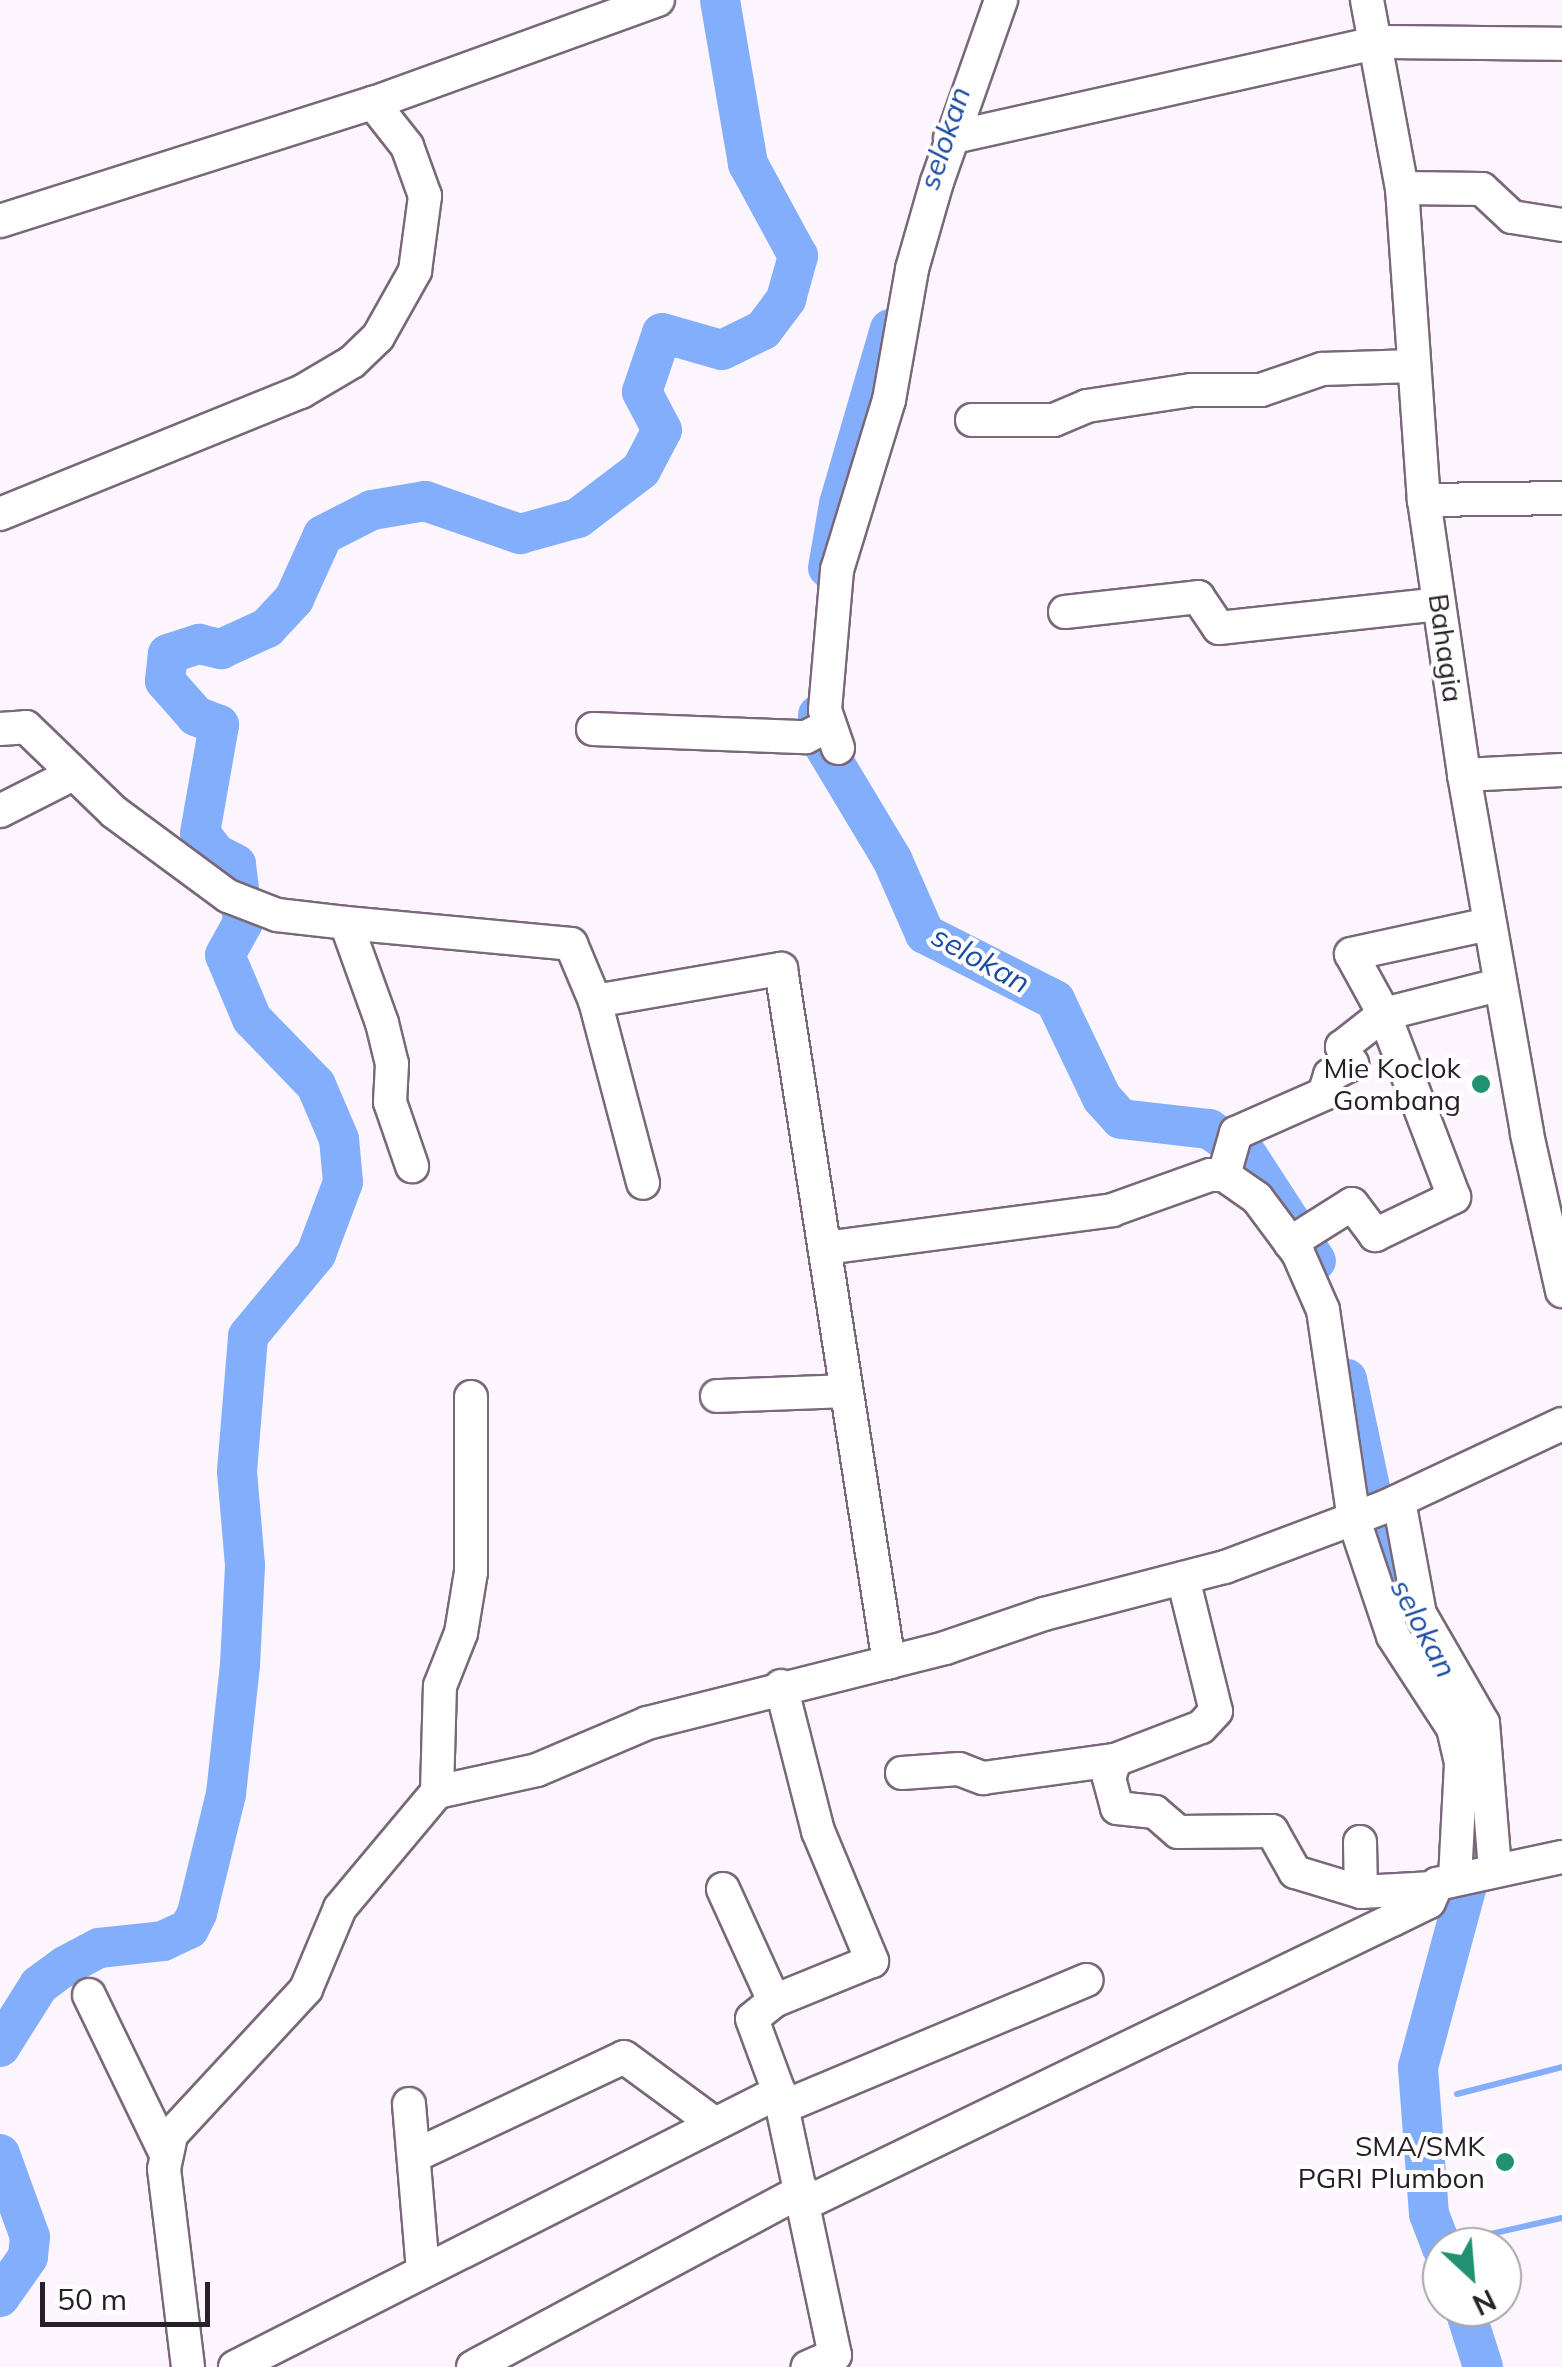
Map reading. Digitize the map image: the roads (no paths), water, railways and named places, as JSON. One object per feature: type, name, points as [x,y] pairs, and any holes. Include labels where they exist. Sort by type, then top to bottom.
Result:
[{"type":"street","points":[[0,221],[374,103],[658,0]]},
{"type":"street","points":[[593,729],[824,735],[826,649],[836,570],[888,400],[912,269],[950,138],[1000,0]]},
{"type":"street","name":"Bahagia","points":[[1367,0],[1379,42],[1402,188],[1424,500],[1464,775],[1499,985],[1560,1272]]},
{"type":"street","points":[[950,138],[1379,42],[1562,44]]},
{"type":"street","points":[[0,514],[301,392],[352,362],[378,336],[415,271],[424,196],[407,146],[374,103]]},
{"type":"street","points":[[1402,188],[1482,189],[1512,218],[1562,225]]},
{"type":"street","points":[[972,420],[1054,420],[1088,406],[1191,390],[1261,390],[1322,369],[1414,366]]},
{"type":"street","points":[[1424,500],[1562,498]]},
{"type":"street","points":[[1065,612],[1201,598],[1220,628],[1440,604]]},
{"type":"street","points":[[0,730],[26,727],[152,844],[242,903],[346,923],[517,943],[566,942],[595,1001],[643,1183]]},
{"type":"street","points":[[1464,775],[1562,770]]},
{"type":"street","points":[[0,811],[74,774]]},
{"type":"street","points":[[346,923],[382,1023],[392,1064],[390,1102],[412,1166]]},
{"type":"street","points":[[1297,1237],[1352,1204],[1375,1235],[1454,1198],[1384,1014],[1352,954],[1489,924]]},
{"type":"street","points":[[595,1001],[782,969],[889,1664]]},
{"type":"street","points":[[1224,1174],[1236,1133],[1324,1094],[1330,1075],[1352,1064],[1342,1047],[1384,1014],[1499,985]]},
{"type":"street","points":[[825,1248],[1112,1210],[1224,1174]]},
{"type":"street","points":[[1224,1174],[1257,1198],[1297,1237],[1323,1310],[1375,1511],[1394,1636],[1453,1728],[1461,1764],[1458,1880]]},
{"type":"street","points":[[718,1396],[845,1391]]},
{"type":"street","points":[[437,1792],[440,1686],[460,1640],[471,1572],[471,1396]]},
{"type":"street","points":[[164,2152],[182,2119],[306,1989],[340,1908],[417,1809],[437,1792],[537,1770],[647,1723],[781,1686],[889,1664],[1182,1578],[1375,1511],[1562,1424]]},
{"type":"street","points":[[1375,1511],[1420,1614],[1483,1723],[1458,1880]]},
{"type":"street","points":[[902,1772],[945,1768],[983,1778],[1115,1760],[1200,1726],[1216,1711],[1182,1578]]},
{"type":"street","points":[[781,1686],[818,1831],[872,1961],[774,2001],[752,2020],[781,2100],[805,2196],[835,2355],[808,2367]]},
{"type":"street","points":[[1115,1760],[1110,1778],[1122,1811],[1155,1812],[1178,1832],[1272,1831],[1295,1872],[1360,1892],[1458,1880],[1562,1857]]},
{"type":"street","points":[[1360,1842],[1360,1892]]},
{"type":"street","points":[[473,2367],[805,2196],[1458,1880]]},
{"type":"street","points":[[723,1889],[774,2001]]},
{"type":"street","points":[[234,2367],[714,2122],[781,2100],[1087,1980]]},
{"type":"street","points":[[89,1994],[164,2152],[188,2367]]},
{"type":"street","points":[[414,2156],[624,2057],[714,2122]]},
{"type":"street","points":[[409,2104],[423,2269]]},
{"type":"waterway","points":[[0,2047],[39,1985],[65,1966],[99,1948],[163,1941],[189,1929],[197,1913],[226,1794],[240,1665],[245,1565],[237,1471],[248,1336],[316,1254],[343,1182],[339,1139],[316,1085],[252,1019],[225,955],[243,922],[236,864],[216,854],[200,833],[219,725],[196,716],[165,681],[168,654],[199,644],[221,649],[267,628],[294,599],[323,535],[372,510],[425,501],[520,534],[578,518],[641,470],[662,430],[642,392],[662,333],[722,350],[763,330],[786,299],[798,256],[748,164],[720,0]]},
{"type":"waterway","name":"selokan","points":[[828,568],[839,504],[890,329]]},
{"type":"waterway","name":"selokan","points":[[818,715],[818,736],[892,859],[925,934],[1055,1000],[1102,1098],[1121,1119],[1209,1129],[1248,1156],[1316,1261]]},
{"type":"waterway","name":"selokan","points":[[1347,1379],[1382,1543],[1421,1639]]},
{"type":"waterway","points":[[1434,2227],[1429,2214],[1418,2067],[1467,1886],[1478,1773]]},
{"type":"waterway","points":[[1457,2094],[1562,2067]]},
{"type":"waterway","points":[[0,2154],[30,2237],[28,2257],[0,2297]]},
{"type":"waterway","points":[[1522,2227],[1562,2218]]},
{"type":"waterway","points":[[1470,2327],[1483,2367]]},
{"type":"place","name":"Mie Koclok Gombang","points":[[1481,1084]]},
{"type":"place","name":"SMA/SMK PGRI Plumbon","points":[[1505,2162]]}]
